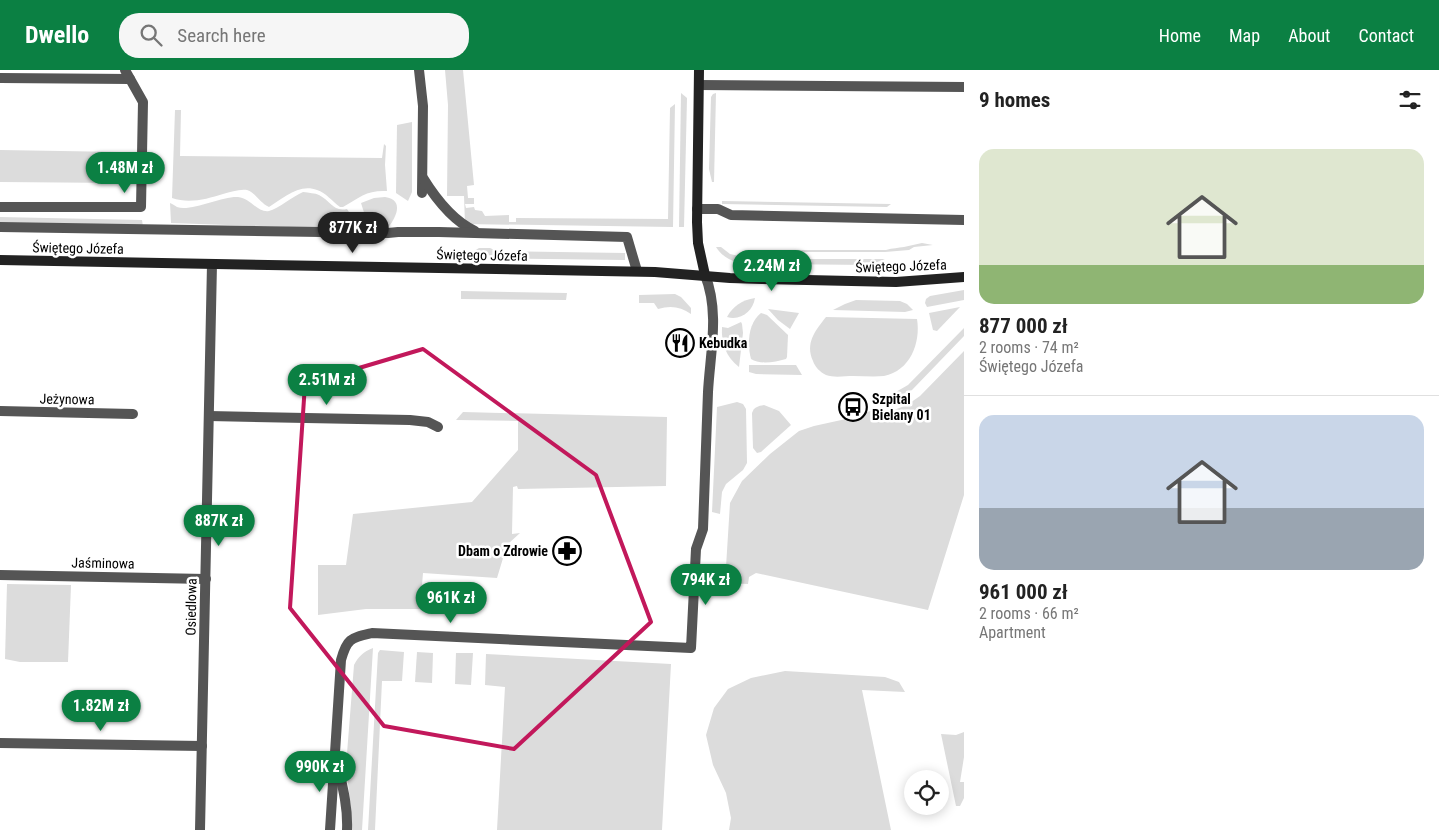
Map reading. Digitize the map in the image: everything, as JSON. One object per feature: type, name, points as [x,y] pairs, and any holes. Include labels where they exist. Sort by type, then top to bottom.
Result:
[{"type":"street","points":[[419,70],[423,106],[422,193]]},
{"type":"street","points":[[330,830],[341,660],[345,645],[355,637],[372,633],[691,648],[696,549],[703,530],[713,321],[712,298],[705,275],[697,233],[699,70]]},
{"type":"street","points":[[0,78],[128,75],[143,102],[141,207],[0,207]]},
{"type":"street","points":[[699,85],[964,87]]},
{"type":"street","points":[[422,177],[433,195],[450,213],[465,226],[479,234]]},
{"type":"street","points":[[697,209],[718,210],[731,215],[964,220]]},
{"type":"street","points":[[0,227],[627,237],[637,271]]},
{"type":"street","name":"Świętego Józefa","points":[[0,260],[637,271],[746,279],[896,282],[964,277]]},
{"type":"street","name":"Osiedlowa","points":[[200,830],[212,264]]},
{"type":"street","name":"Jeżynowa","points":[[0,411],[134,414]]},
{"type":"street","points":[[209,416],[410,420],[428,422],[438,427]]},
{"type":"street","name":"Jaśminowa","points":[[0,575],[206,579]]},
{"type":"street","points":[[0,743],[202,746]]},
{"type":"street","points":[[335,758],[345,799],[348,819],[347,830]]},
{"type":"highlighted area","points":[[423,349],[596,475],[651,622],[514,749],[384,726],[290,608],[305,384]]},
{"type":"shaded area","points":[[445,70],[463,70],[474,185],[467,186],[468,198],[474,198],[474,204],[465,204],[466,208],[474,207],[475,210],[482,211],[485,216],[509,215],[509,222],[516,222],[516,218],[668,219],[670,108],[675,104],[673,227],[465,224],[464,196],[447,196],[448,105]]},
{"type":"shaded area","points":[[681,93],[687,98],[684,227],[679,227]]},
{"type":"shaded area","points":[[716,93],[714,182],[712,182],[709,169],[711,97]]},
{"type":"shaded area","points":[[175,110],[181,110],[180,156],[382,158],[384,144],[386,146],[387,191],[369,193],[343,207],[340,207],[320,191],[310,188],[297,190],[269,207],[247,190],[198,200],[185,201],[172,198]]},
{"type":"shaded area","points":[[412,122],[412,192],[408,201],[396,193],[397,125]]},
{"type":"shaded area","points":[[0,150],[121,152],[122,183],[0,182]]},
{"type":"shaded area","points":[[303,192],[319,195],[338,209],[347,209],[351,219],[348,229],[171,223],[170,203],[183,208],[238,197],[261,210],[269,211]]},
{"type":"shaded area","points":[[385,197],[395,202],[397,206],[396,215],[393,220],[387,229],[368,225],[361,203],[374,198]]},
{"type":"shaded area","points":[[722,201],[891,204],[887,207],[722,204]]},
{"type":"shaded area","points":[[0,217],[142,220],[143,227],[0,224]]},
{"type":"shaded area","points":[[922,243],[933,245],[885,252],[748,252],[748,250],[886,250]]},
{"type":"shaded area","points":[[716,247],[721,247],[730,254],[753,260],[755,264],[728,259]]},
{"type":"shaded area","points":[[479,248],[490,248],[497,251],[625,253],[625,260],[477,258],[474,251]]},
{"type":"shaded area","points":[[771,259],[885,259],[870,265],[768,264],[768,261]]},
{"type":"shaded area","points":[[964,290],[964,300],[927,307],[925,303],[926,299],[930,296]]},
{"type":"shaded area","points":[[461,291],[567,293],[566,300],[461,299]]},
{"type":"shaded area","points":[[675,294],[681,297],[691,308],[691,314],[676,307],[658,309],[654,303],[639,303],[639,295]]},
{"type":"shaded area","points":[[755,298],[752,307],[746,314],[737,318],[727,317],[738,304]]},
{"type":"shaded area","points":[[856,300],[900,301],[907,304],[913,310],[905,312],[833,310]]},
{"type":"shaded area","points":[[960,307],[937,331],[933,330],[929,313]]},
{"type":"shaded area","points":[[768,309],[799,313],[790,329]]},
{"type":"shaded area","points":[[761,313],[767,315],[788,335],[786,359],[763,362],[751,359],[749,347],[751,328],[753,322]]},
{"type":"shaded area","points":[[826,317],[917,319],[917,337],[912,355],[901,368],[884,376],[836,377],[826,375],[815,365],[810,349],[815,332]]},
{"type":"shaded area","points":[[741,322],[743,333],[739,367],[725,349],[722,339],[722,327],[728,328]]},
{"type":"shaded area","points":[[964,328],[964,336],[912,390],[886,399],[869,399],[894,393],[908,385]]},
{"type":"shaded area","points":[[964,351],[964,495],[928,610],[756,573],[749,577],[748,584],[725,583],[730,503],[742,481],[770,454],[799,431],[855,417],[870,411],[894,410],[907,405],[920,396]]},
{"type":"shaded area","points":[[749,365],[796,365],[802,375],[756,374],[749,372]]},
{"type":"shaded area","points":[[737,402],[743,404],[746,409],[747,463],[743,470],[726,484],[722,492],[720,514],[712,512],[717,407]]},
{"type":"shaded area","points":[[764,405],[779,411],[791,425],[761,452],[757,453],[753,448],[752,413],[756,407]]},
{"type":"shaded area","points":[[463,412],[667,417],[666,486],[518,489],[517,486],[513,487],[512,534],[520,533],[507,545],[497,578],[423,573],[420,609],[366,609],[318,615],[318,565],[346,565],[353,514],[472,502],[518,450],[518,421],[456,420]]},
{"type":"shaded area","points":[[7,584],[71,585],[68,662],[20,662],[5,659]]},
{"type":"shaded area","points":[[373,648],[362,830],[351,830],[351,810],[346,766],[354,665],[362,655]]},
{"type":"shaded area","points":[[380,650],[404,652],[402,681],[382,681],[375,830],[368,830],[378,653]]},
{"type":"shaded area","points":[[417,652],[433,653],[432,683],[415,682]]},
{"type":"shaded area","points":[[456,653],[473,653],[471,685],[455,684]]},
{"type":"shaded area","points":[[486,654],[671,664],[662,830],[497,830],[505,687],[485,685]]},
{"type":"shaded area","points":[[785,671],[885,677],[899,682],[905,692],[862,690],[891,830],[729,830],[731,818],[726,793],[713,765],[706,735],[714,708],[728,689],[751,678]]},
{"type":"shaded area","points":[[964,732],[964,757],[960,782],[964,782],[964,798],[960,806],[956,806],[941,734],[956,735]]},
{"type":"place","name":"Kebudka","points":[[680,343]]},
{"type":"place","name":"Szpital Bielany 01","points":[[853,407]]},
{"type":"place","name":"Dbam o Zdrowie","points":[[567,551]]}]
